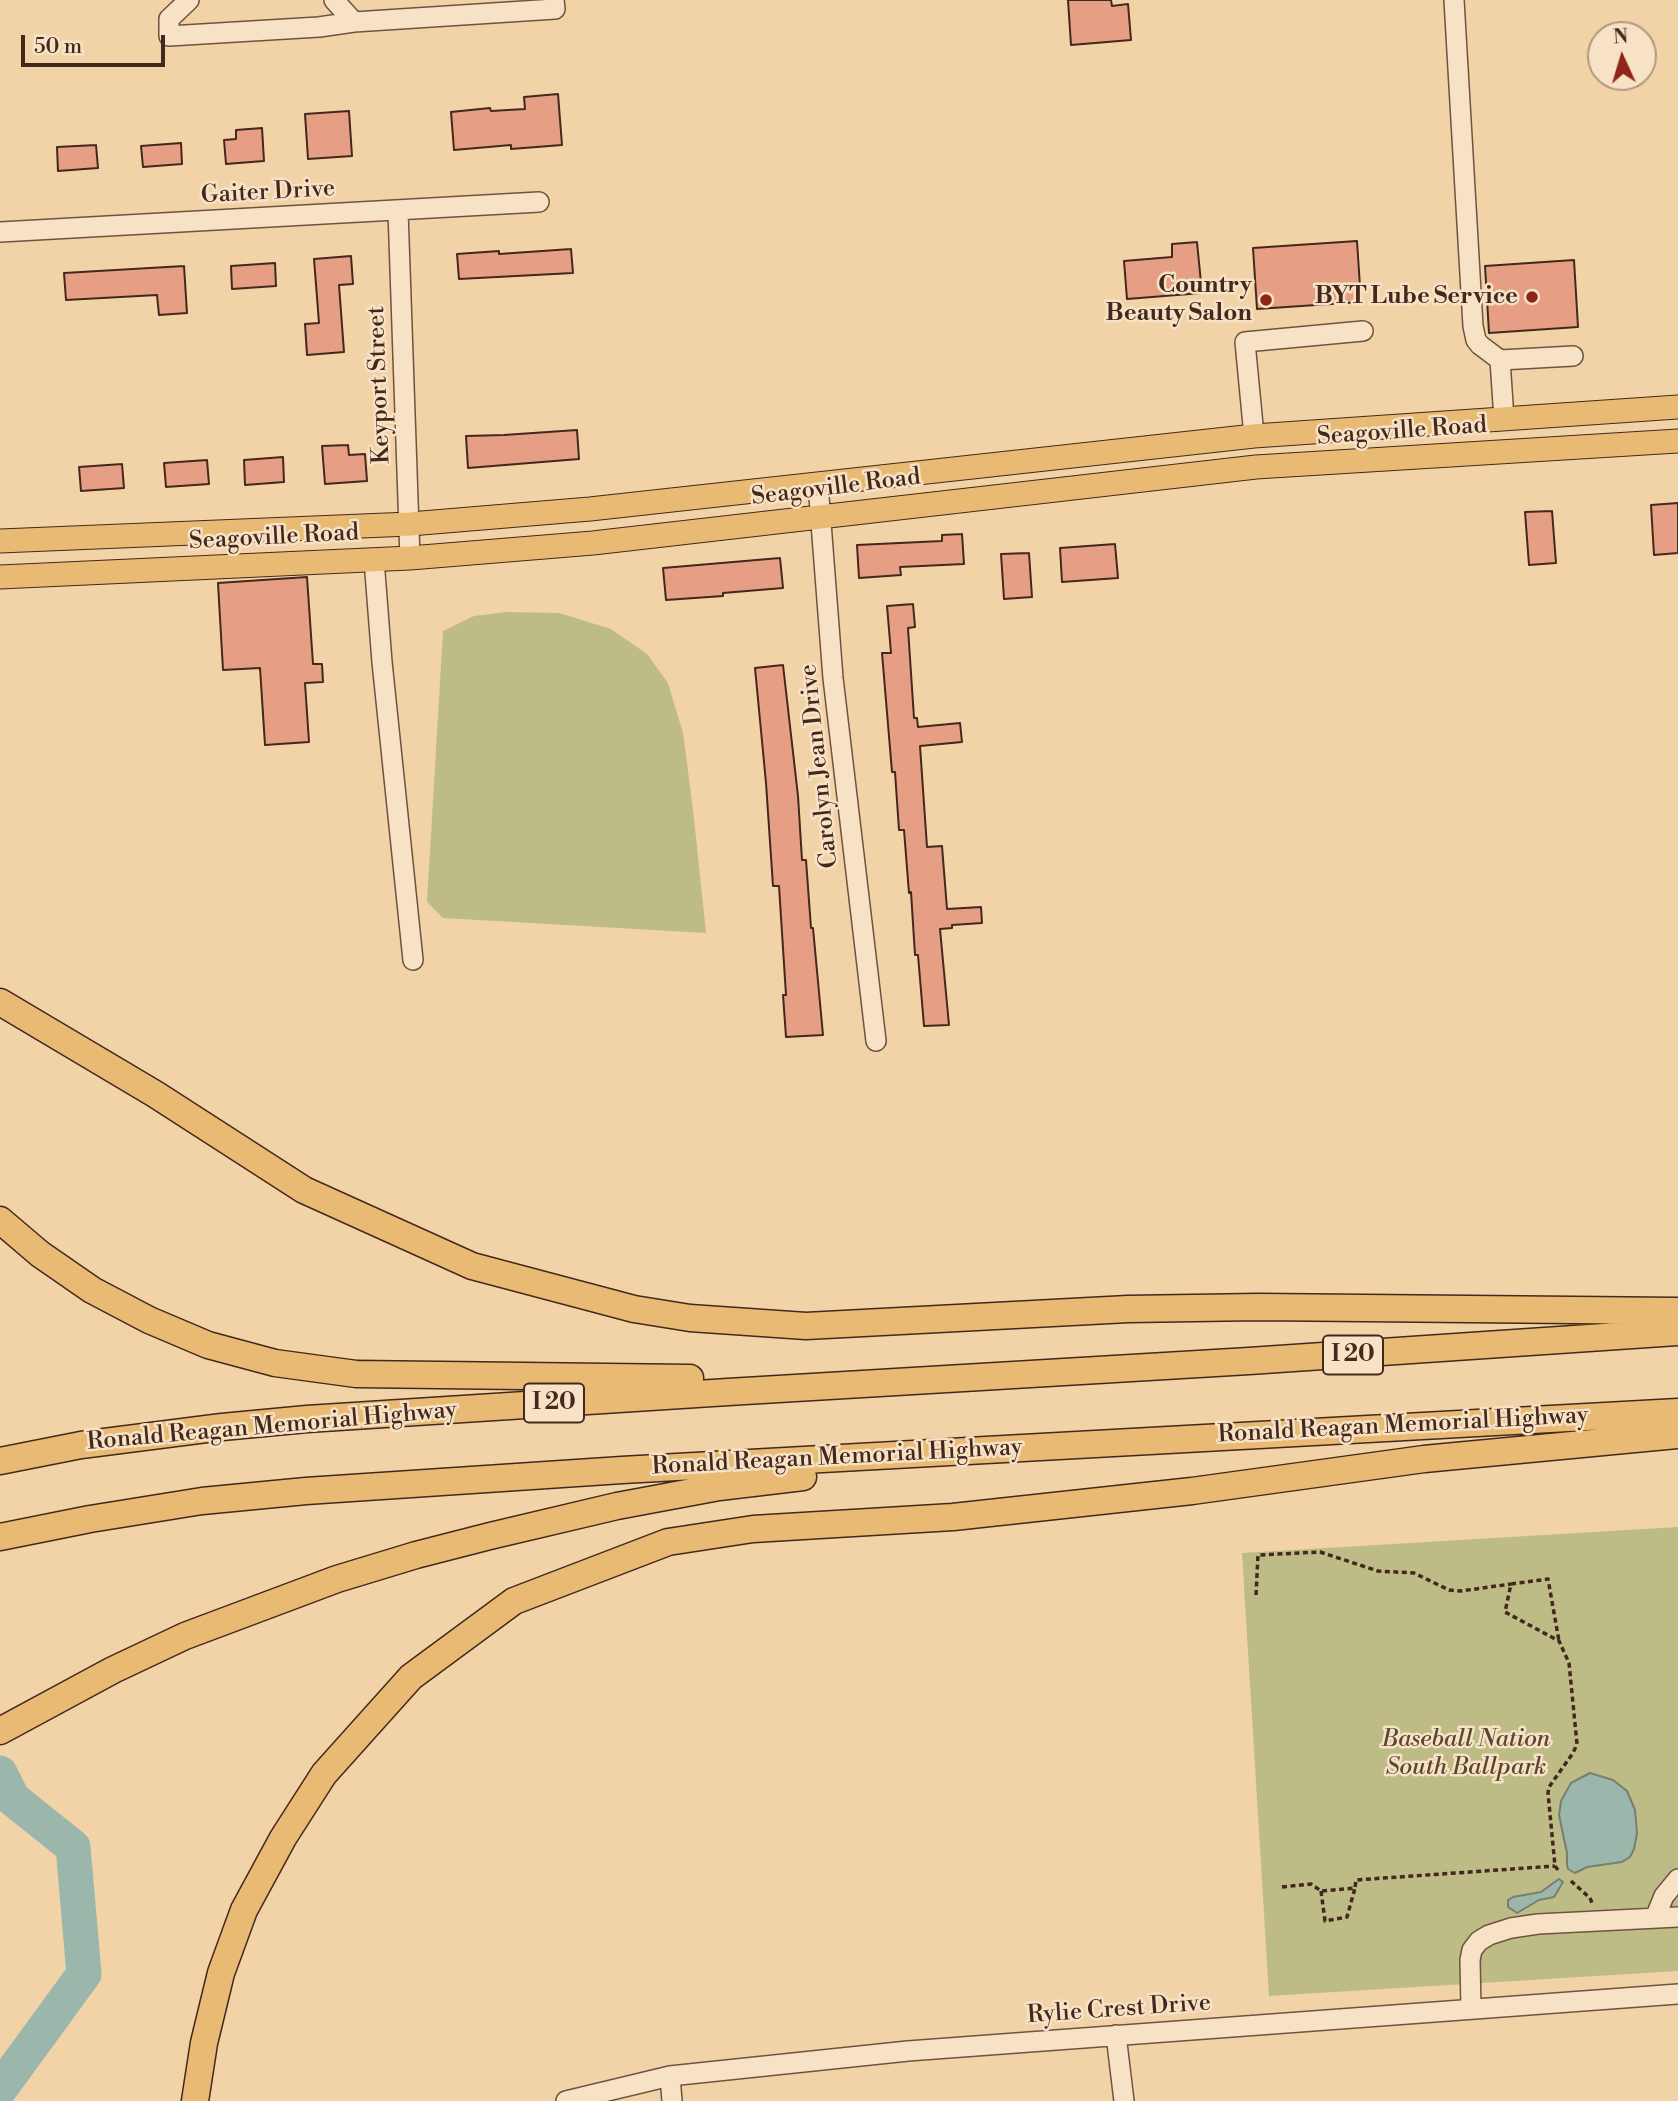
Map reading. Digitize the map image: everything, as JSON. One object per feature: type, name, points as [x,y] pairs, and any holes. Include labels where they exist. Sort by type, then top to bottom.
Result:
[{"type":"highway","points":[[0,1002],[183,1112],[304,1190],[472,1266],[634,1309],[690,1318],[806,1326],[1128,1309],[1259,1307],[1678,1311]]},
{"type":"highway","points":[[0,1220],[40,1254],[92,1290],[149,1320],[208,1345],[275,1363],[356,1374],[611,1378],[1028,1375]]},
{"type":"highway","name":"Ronald Reagan Memorial Highway","points":[[0,1461],[81,1445],[307,1419],[1480,1347],[1678,1332]]},
{"type":"highway","name":"Ronald Reagan Memorial Highway","points":[[0,1537],[202,1501],[306,1491],[635,1469],[1678,1412]]},
{"type":"highway","points":[[0,1731],[113,1670],[186,1636],[337,1579],[490,1535],[617,1506],[764,1481],[1223,1436]]},
{"type":"highway","points":[[195,2101],[204,2043],[221,1973],[244,1910],[283,1838],[324,1774],[411,1677],[514,1601],[668,1542],[753,1529],[953,1517],[1192,1491],[1424,1459],[1678,1436]]},
{"type":"main road","name":"Seagoville Road","points":[[0,541],[410,524],[590,509],[1254,436],[1678,407]]},
{"type":"main road","points":[[1504,419],[1506,452]]},
{"type":"main road","points":[[1254,436],[1256,467]]},
{"type":"main road","name":"Seagoville Road","points":[[0,577],[410,558],[593,543],[1256,467],[1678,441]]},
{"type":"main road","points":[[223,532],[225,567]]},
{"type":"street","points":[[190,0],[169,19],[169,36],[555,9],[554,0]]},
{"type":"street","points":[[334,0],[354,22]]},
{"type":"street","points":[[1454,0],[1474,333],[1480,345],[1500,360],[1573,356]]},
{"type":"street","name":"Gaiter Drive","points":[[0,232],[539,202]]},
{"type":"street","name":"Keyport Street","points":[[398,211],[410,558]]},
{"type":"street","points":[[1254,436],[1245,342],[1363,331]]},
{"type":"street","points":[[1500,360],[1504,419]]},
{"type":"street","name":"Carolyn Jean Drive","points":[[818,484],[834,678],[876,1041]]},
{"type":"street","points":[[374,560],[413,960]]},
{"type":"street","points":[[1655,1918],[1664,1896],[1678,1879]]},
{"type":"street","points":[[1471,2009],[1472,1950],[1479,1941],[1489,1935],[1538,1924],[1678,1917]]},
{"type":"street","name":"Rylie Crest Drive","points":[[566,2101],[670,2076],[908,2051],[1678,1994]]},
{"type":"street","points":[[1116,2035],[1124,2101]]},
{"type":"street","points":[[670,2076],[672,2101]]},
{"type":"path","points":[[1255,1595],[1258,1555],[1320,1552],[1378,1571],[1414,1573],[1449,1590],[1461,1591],[1548,1579],[1559,1641],[1569,1663],[1578,1734],[1573,1754],[1549,1787],[1548,1793],[1557,1868],[1356,1880],[1347,1917],[1325,1920],[1321,1891]]},
{"type":"path","points":[[1511,1584],[1505,1612],[1559,1641]]},
{"type":"path","points":[[1571,1881],[1590,1898],[1599,1921]]},
{"type":"path","points":[[1282,1887],[1311,1884],[1321,1891],[1355,1888]]},
{"type":"green space","points":[[507,612],[559,613],[611,629],[647,654],[668,683],[683,733],[706,933],[443,918],[427,902],[443,631],[474,616]]},
{"type":"green space","name":"Baseball Nation South Ballpark","points":[[1678,1527],[1678,1971],[1269,1996],[1242,1553]]},
{"type":"shaded area","points":[[1590,1773],[1613,1780],[1627,1791],[1635,1810],[1637,1833],[1630,1857],[1622,1862],[1587,1867],[1575,1873],[1568,1869],[1567,1865],[1559,1815],[1561,1801],[1571,1783]]},
{"type":"shaded area","points":[[1559,1879],[1563,1882],[1554,1897],[1539,1900],[1517,1913],[1508,1907],[1508,1900],[1513,1897],[1541,1892]]},
{"type":"building","points":[[1068,0],[1111,0],[1112,6],[1128,4],[1131,40],[1071,45]]},
{"type":"building","points":[[558,94],[562,145],[511,149],[511,145],[454,150],[451,112],[490,108],[491,111],[525,109],[524,97]]},
{"type":"building","points":[[349,111],[352,156],[308,159],[305,114]]},
{"type":"building","points":[[262,128],[264,161],[226,164],[224,140],[236,139],[236,130]]},
{"type":"building","points":[[181,143],[182,164],[143,167],[141,146]]},
{"type":"building","points":[[96,145],[98,168],[58,171],[57,147]]},
{"type":"building","points":[[1357,241],[1361,302],[1257,309],[1253,248]]},
{"type":"building","points":[[1197,242],[1202,293],[1127,299],[1124,261],[1172,257],[1172,244]]},
{"type":"building","points":[[571,249],[573,273],[459,279],[457,254]]},
{"type":"building","points":[[351,256],[353,284],[339,285],[344,352],[307,355],[305,324],[319,323],[314,259]]},
{"type":"building","name":"BYT Lube Service","points":[[1574,260],[1578,327],[1489,333],[1485,266]]},
{"type":"building","points":[[275,263],[276,286],[232,289],[231,266]]},
{"type":"building","points":[[184,266],[187,313],[159,315],[157,295],[66,300],[64,273]]},
{"type":"building","points":[[577,430],[579,459],[468,468],[466,436]]},
{"type":"building","points":[[348,445],[349,455],[365,454],[367,481],[325,484],[322,446]]},
{"type":"building","points":[[283,457],[284,482],[245,485],[244,460]]},
{"type":"building","points":[[207,460],[209,484],[166,487],[164,463]]},
{"type":"building","points":[[122,464],[124,488],[81,491],[79,467]]},
{"type":"building","points":[[1678,503],[1678,553],[1654,555],[1651,505]]},
{"type":"building","points":[[1552,511],[1556,563],[1529,565],[1525,512]]},
{"type":"building","points":[[962,534],[964,564],[900,567],[901,575],[859,578],[857,545],[942,541],[942,535]]},
{"type":"building","points":[[1115,544],[1118,578],[1062,582],[1060,548]]},
{"type":"building","points":[[1029,553],[1032,597],[1004,599],[1001,554]]},
{"type":"building","points":[[780,558],[783,588],[666,600],[663,568]]},
{"type":"building","points":[[307,577],[313,664],[322,664],[323,682],[305,683],[309,742],[265,745],[260,668],[223,670],[218,583]]},
{"type":"building","points":[[913,604],[915,627],[908,628],[914,718],[917,718],[918,727],[960,723],[962,742],[920,746],[927,847],[942,846],[947,909],[981,907],[982,923],[952,925],[952,928],[940,929],[949,1025],[924,1026],[904,830],[899,830],[895,772],[892,772],[882,653],[891,653],[887,606]]},
{"type":"building","points":[[783,665],[823,1035],[786,1037],[779,886],[773,886],[755,668]]},
{"type":"waterway","points":[[0,1773],[13,1799],[73,1847],[84,1974],[0,2089]]},
{"type":"place","name":"BYT Lube Service","points":[[1532,297]]},
{"type":"place","name":"Country Beauty Salon","points":[[1266,300]]}]
